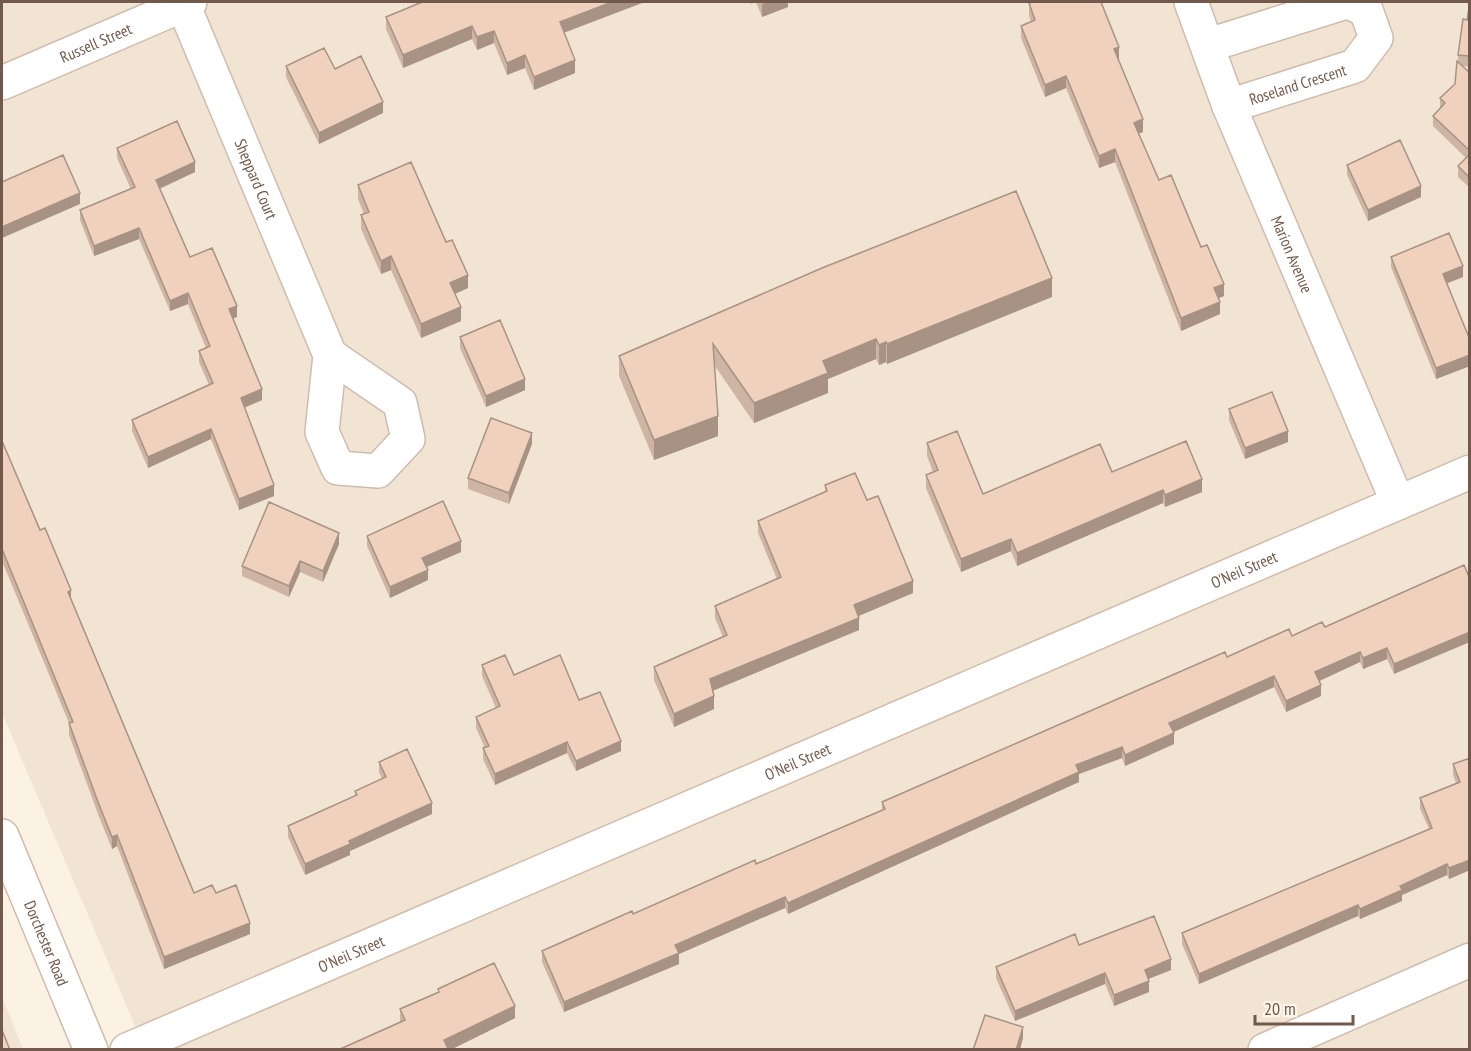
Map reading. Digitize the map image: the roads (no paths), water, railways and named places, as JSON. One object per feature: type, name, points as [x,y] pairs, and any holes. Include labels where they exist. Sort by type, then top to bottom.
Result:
[{"type":"street","name":"Russell Street","points":[[2,83],[185,2]]},
{"type":"street","name":"Sheppard Court","points":[[185,2],[330,355]]},
{"type":"street","name":"Marion Avenue","points":[[1191,2],[1209,45],[1229,106],[1398,503]]},
{"type":"street","name":"Roseland Crescent","points":[[1209,45],[1347,2],[1366,10],[1376,38],[1355,66],[1229,106]]},
{"type":"street","name":"O'Neil Street","points":[[127,1050],[1470,472]]},
{"type":"street","name":"Dorchester Road","points":[[2,836],[91,1050]]},
{"type":"street","points":[[1265,1050],[1470,960]]}]
